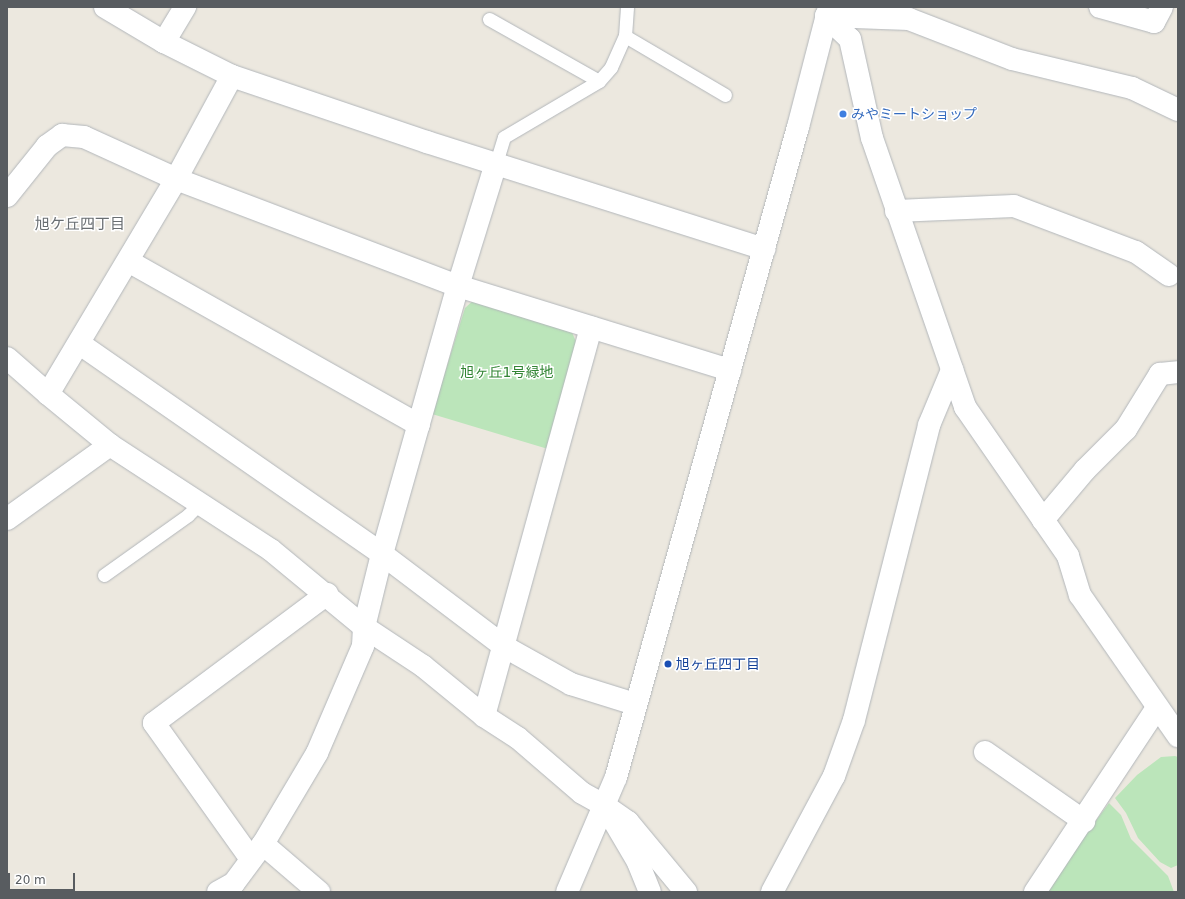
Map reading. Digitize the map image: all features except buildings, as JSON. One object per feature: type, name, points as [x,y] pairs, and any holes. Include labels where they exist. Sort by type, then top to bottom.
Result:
[{"type":"street","points":[[105,7],[164,42],[232,76],[373,124],[764,249]]},
{"type":"street","points":[[164,42],[185,7]]},
{"type":"street","points":[[1100,7],[1154,22],[1162,7]]},
{"type":"street","points":[[828,12],[909,19],[1012,58],[1132,88],[1178,110]]},
{"type":"street","points":[[828,12],[850,39],[872,138],[965,407],[1068,556],[1080,595],[1157,708],[1178,736]]},
{"type":"street","points":[[567,892],[605,806],[764,249],[828,12]]},
{"type":"street","points":[[48,394],[80,344],[176,179],[232,76]]},
{"type":"street","points":[[7,196],[47,146],[62,135],[84,137],[176,179],[458,286],[730,370]]},
{"type":"street","points":[[218,892],[234,882],[257,852],[317,753],[363,646],[364,626],[382,554],[458,286],[496,163]]},
{"type":"street","points":[[896,211],[1014,206],[1136,252],[1170,275]]},
{"type":"street","points":[[128,261],[419,425]]},
{"type":"street","points":[[484,716],[505,647],[591,327]]},
{"type":"street","points":[[80,344],[382,554],[505,647],[571,684],[635,704]]},
{"type":"street","points":[[7,358],[110,445],[271,550],[327,594],[364,626],[423,666],[484,716],[518,738],[582,793],[605,806],[628,822],[686,892]]},
{"type":"street","points":[[772,892],[834,776],[854,720],[929,425],[952,370]]},
{"type":"street","points":[[1043,520],[1085,470],[1126,429],[1160,374],[1178,372]]},
{"type":"street","points":[[7,519],[110,445]]},
{"type":"street","points":[[319,892],[257,852],[154,723],[327,594]]},
{"type":"street","points":[[1035,892],[1084,821],[1157,708]]},
{"type":"street","points":[[985,752],[1084,821]]},
{"type":"street","points":[[605,806],[638,862],[650,892]]},
{"type":"lane","points":[[496,163],[504,137],[600,81],[611,67],[625,36],[627,7]]},
{"type":"lane","points":[[489,18],[600,81]]},
{"type":"lane","points":[[625,36],[725,95]]},
{"type":"lane","points":[[104,575],[188,515],[200,503]]},
{"type":"green space","name":"旭ヶ丘1号緑地","points":[[476,298],[571,330],[577,344],[548,449],[432,414],[465,308]]},
{"type":"green space","points":[[1161,757],[1178,757],[1178,865],[1171,868],[1160,862],[1138,838],[1126,813],[1115,798],[1137,775]]},
{"type":"green space","points":[[1109,803],[1121,815],[1131,839],[1168,876],[1174,892],[1043,892]]},
{"type":"place","name":"みやミートショップ","points":[[843,114]]},
{"type":"place","name":"旭ヶ丘四丁目","points":[[668,664]]},
{"type":"district","name":"旭ケ丘四丁目","points":[[80,225]]}]
